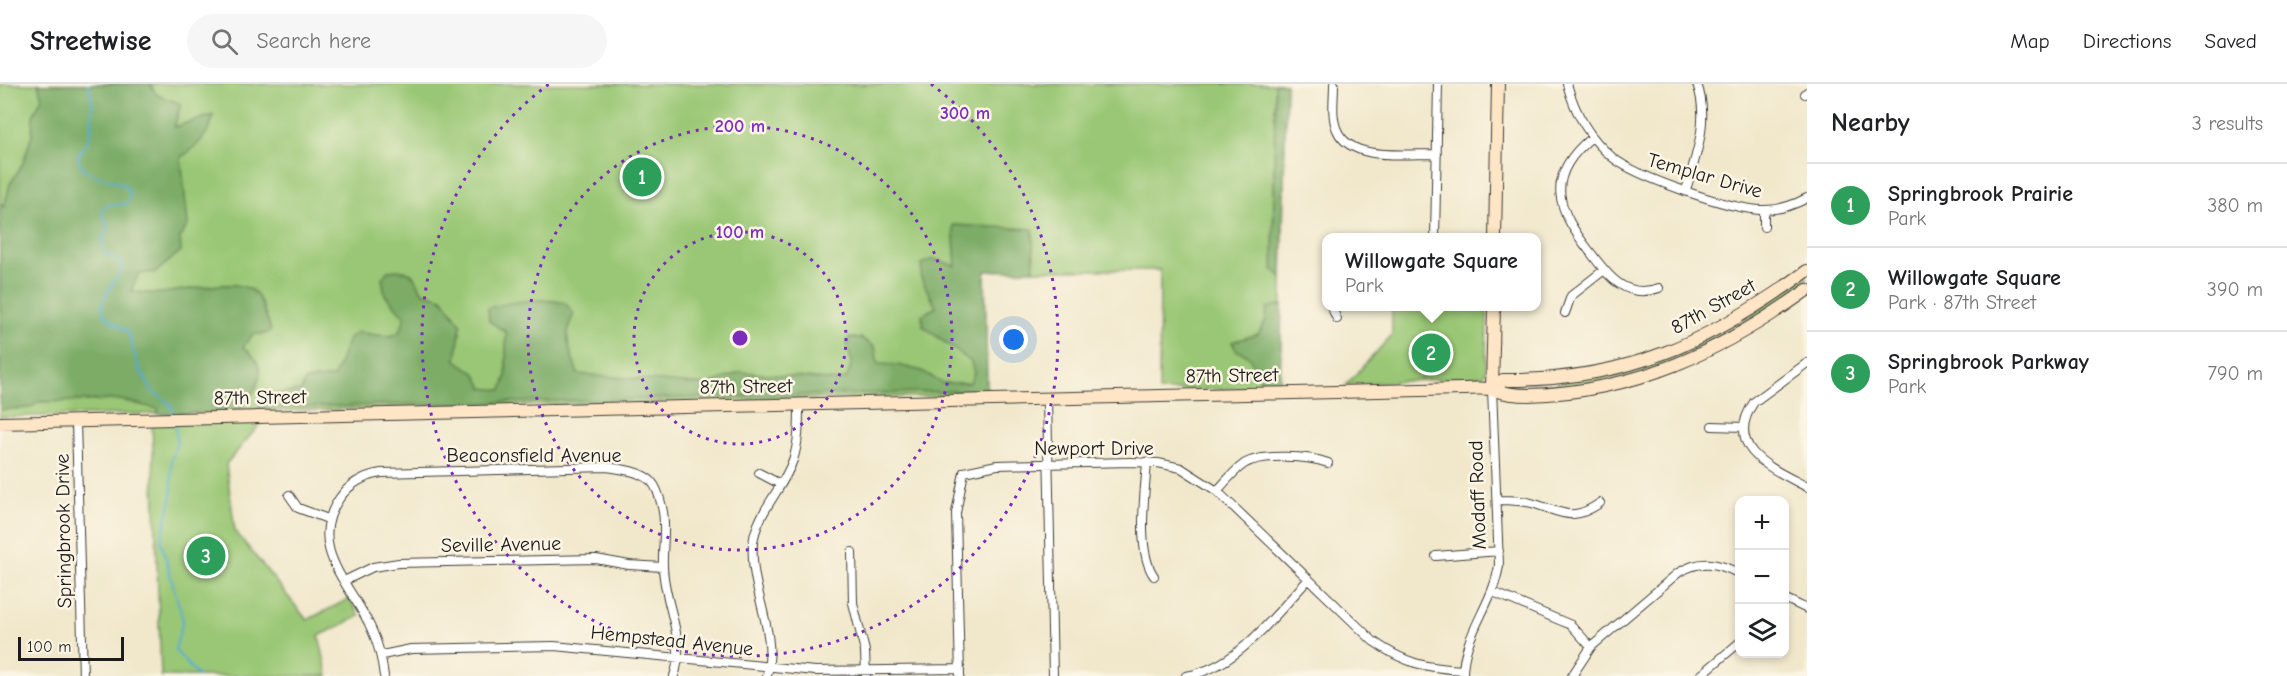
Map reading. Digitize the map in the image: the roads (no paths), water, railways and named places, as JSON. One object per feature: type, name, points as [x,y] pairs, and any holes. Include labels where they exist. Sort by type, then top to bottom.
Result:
[{"type":"street","points":[[1334,84],[1335,121],[1342,139],[1348,144],[1356,149],[1374,152],[1437,154]]},
{"type":"street","points":[[1435,233],[1438,84]]},
{"type":"street","points":[[1495,233],[1498,84]]},
{"type":"street","name":"Templar Drive","points":[[1567,84],[1573,103],[1592,137],[1631,170],[1686,190],[1764,210],[1786,206],[1807,198]]},
{"type":"street","points":[[1686,190],[1702,127],[1701,98],[1697,84]]},
{"type":"street","points":[[1592,137],[1577,150],[1565,169],[1561,186],[1561,202],[1571,228],[1615,283],[1626,289],[1646,291],[1659,288]]},
{"type":"street","points":[[1764,210],[1764,227]]},
{"type":"street","points":[[1565,313],[1571,296],[1604,270]]},
{"type":"street","name":"87th Street","points":[[1492,389],[1503,380],[1594,373],[1674,350],[1731,323],[1807,271]]},
{"type":"street","name":"87th Street","points":[[0,423],[1492,389],[1504,395],[1550,394],[1590,389],[1639,378],[1673,367],[1729,342],[1807,290]]},
{"type":"street","points":[[1333,311],[1336,319]]},
{"type":"street","name":"Modaff Road","points":[[1463,673],[1470,642],[1497,579],[1499,551],[1492,389],[1494,311]]},
{"type":"street","points":[[1807,363],[1758,397],[1749,410],[1744,427],[1751,451],[1758,459],[1807,487]]},
{"type":"street","points":[[1047,399],[1053,676]]},
{"type":"street","points":[[768,671],[769,633],[756,577],[753,542],[766,508],[792,462],[798,440],[799,405]]},
{"type":"street","name":"Springbrook Drive","points":[[76,421],[83,676]]},
{"type":"street","points":[[1712,426],[1744,427]]},
{"type":"street","points":[[1217,491],[1238,469],[1254,460],[1303,458],[1328,463]]},
{"type":"street","points":[[1147,462],[1144,543],[1148,564],[1154,576]]},
{"type":"street","name":"Newport Drive","points":[[960,673],[956,513],[964,472],[997,465],[1147,462],[1181,468],[1217,491],[1372,641],[1395,656],[1438,669],[1463,673]]},
{"type":"street","name":"Beaconsfield Avenue","points":[[328,519],[346,489],[371,475],[618,468],[635,473],[651,482],[659,496],[664,520],[663,567],[666,594],[679,644],[674,676]]},
{"type":"street","points":[[759,473],[780,484]]},
{"type":"street","points":[[289,495],[298,508],[328,519],[327,545],[344,581],[371,627],[381,655],[384,676]]},
{"type":"street","points":[[1497,500],[1523,501],[1569,515],[1585,513],[1600,504]]},
{"type":"street","points":[[1436,556],[1499,551]]},
{"type":"street","points":[[852,552],[853,603],[865,651],[865,674]]},
{"type":"street","name":"Seville Avenue","points":[[344,581],[373,567],[399,563],[596,559],[629,566],[663,567]]},
{"type":"street","points":[[1572,676],[1591,647],[1678,573],[1692,564],[1722,565],[1735,572]]},
{"type":"street","points":[[1186,676],[1202,673],[1225,662],[1245,646],[1309,579]]},
{"type":"street","points":[[1493,592],[1571,625],[1591,647]]},
{"type":"street","points":[[1789,600],[1807,609]]},
{"type":"street","name":"Hempstead Avenue","points":[[381,655],[411,649],[554,646],[678,657],[768,671],[865,674],[960,673]]},
{"type":"street","points":[[1700,676],[1735,646]]},
{"type":"waterway","points":[[88,84],[92,122],[87,143],[78,155],[80,163],[90,174],[126,186],[130,194],[127,204],[109,205],[103,209],[103,216],[109,228],[102,239],[104,253],[120,262],[122,267],[102,306],[110,320],[128,332],[138,366],[152,391],[170,404],[174,414]]},
{"type":"waterway","points":[[175,423],[177,443],[171,461],[172,496],[161,541],[183,620],[175,650],[198,676]]},
{"type":"waterway","points":[[238,676],[247,676]]},
{"type":"place","name":"Springbrook Prairie","points":[[642,177]]},
{"type":"place","name":"Willowgate Square","points":[[1431,353]]},
{"type":"place","name":"Springbrook Parkway","points":[[206,556]]}]
